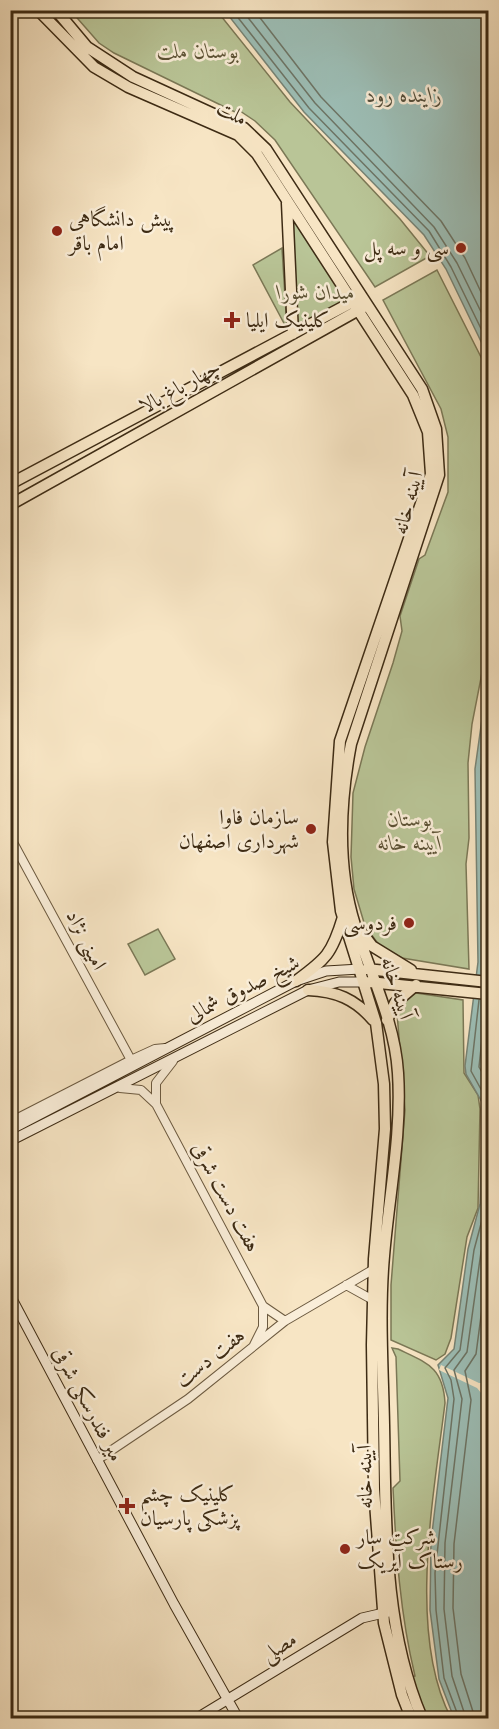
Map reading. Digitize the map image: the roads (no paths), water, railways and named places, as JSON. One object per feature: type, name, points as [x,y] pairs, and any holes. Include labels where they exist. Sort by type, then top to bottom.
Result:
[{"type":"main road","name":"ملت","points":[[38,10],[94,67],[128,87],[238,135],[256,154],[356,306]]},
{"type":"main road","name":"ملت","points":[[56,10],[87,47],[133,77],[244,128],[266,149],[367,300]]},
{"type":"main road","points":[[287,202],[292,334]]},
{"type":"main road","name":"چهار باغ بالا","points":[[10,484],[292,334],[367,300]]},
{"type":"main road","name":"آیینه خانه","points":[[367,300],[422,389],[436,429],[439,475],[351,744],[345,774],[342,840],[355,924],[365,969],[382,1021],[396,1052],[399,1089],[384,1259],[382,1346],[390,1656],[411,1719]]},
{"type":"main road","name":"چهار باغ بالا","points":[[10,505],[347,317],[356,306]]},
{"type":"main road","name":"آیینه خانه","points":[[356,306],[398,370],[421,412],[428,432],[431,474],[340,741],[333,842],[343,917],[365,969]]},
{"type":"main road","points":[[347,317],[367,323]]},
{"type":"main road","points":[[152,409],[153,418],[159,422]]},
{"type":"main road","points":[[138,415],[144,421],[144,429]]},
{"type":"main road","points":[[296,981],[325,960],[335,944],[343,917]]},
{"type":"main road","points":[[355,924],[372,946],[417,979]]},
{"type":"main road","points":[[365,969],[489,994]]},
{"type":"main road","name":"شیخ صدوق شمالی","points":[[10,1130],[135,1067],[296,981],[326,971],[365,969]]},
{"type":"main road","points":[[308,990],[327,991],[347,997],[382,1021],[417,979]]},
{"type":"main road","points":[[369,982],[462,979],[489,982]]},
{"type":"main road","name":"شیخ صدوق شمالی","points":[[10,1143],[135,1067],[176,1058],[308,990],[339,982],[369,982]]},
{"type":"main road","name":"آیینه خانه","points":[[382,1021],[385,1129],[373,1300],[374,1489],[388,1612],[409,1689],[422,1719]]},
{"type":"main road","points":[[384,1090],[391,1087],[399,1089]]},
{"type":"main road","name":"میر فندرسکی شرقی","points":[[10,1294],[174,1604],[238,1719]]},
{"type":"main road","name":"مصلی","points":[[197,1719],[362,1618],[388,1612]]},
{"type":"street","name":"امینی نژاد","points":[[10,837],[135,1067]]},
{"type":"street","name":"شیخ صدوق شمالی","points":[[10,1143],[120,1089],[176,1058]]},
{"type":"street","points":[[156,1104],[156,1083],[176,1058]]},
{"type":"street","name":"شیخ صدوق شمالی","points":[[10,1122],[135,1067]]},
{"type":"street","points":[[120,1089],[141,1090],[156,1104]]},
{"type":"street","name":"هفت دست شرقی","points":[[156,1104],[263,1306]]},
{"type":"street","name":"هفت دست","points":[[97,1460],[188,1399],[285,1321],[374,1269]]},
{"type":"street","points":[[346,1285],[373,1300]]},
{"type":"street","points":[[263,1306],[285,1321]]},
{"type":"street","points":[[253,1346],[263,1327],[263,1306]]},
{"type":"water","name":"زاینده رود","points":[[225,11],[488,11],[488,356],[446,269],[424,235],[304,112]]},
{"type":"water","points":[[488,676],[488,1718],[454,1718],[439,1679],[430,1610],[431,1542],[448,1398],[438,1365],[454,1349],[468,1249],[480,1204],[483,1104],[466,1074],[465,1066],[478,962],[475,769]]},
{"type":"place","name":"پیش دانشگاهی امام باقر","points":[[57,231]]},
{"type":"place","name":"سی و سه پل","points":[[461,248]]},
{"type":"place","name":"کلینیک ایلیا","points":[[232,320]]},
{"type":"place","name":"سازمان فاوا شهرداری اصفهان","points":[[311,829]]},
{"type":"place","name":"فردوسی","points":[[409,923]]},
{"type":"place","name":"کلینیک چشم پزشکی پارسیان","points":[[127,1506]]},
{"type":"place","name":"شرکت سار رستاک آیریک","points":[[345,1549]]},
{"type":"park label","name":"بوستان ملت","points":[[198,51]]},
{"type":"park label","name":"میدان شورا","points":[[316,292]]},
{"type":"park label","name":"بوستان آیینه خانه","points":[[410,831]]}]
